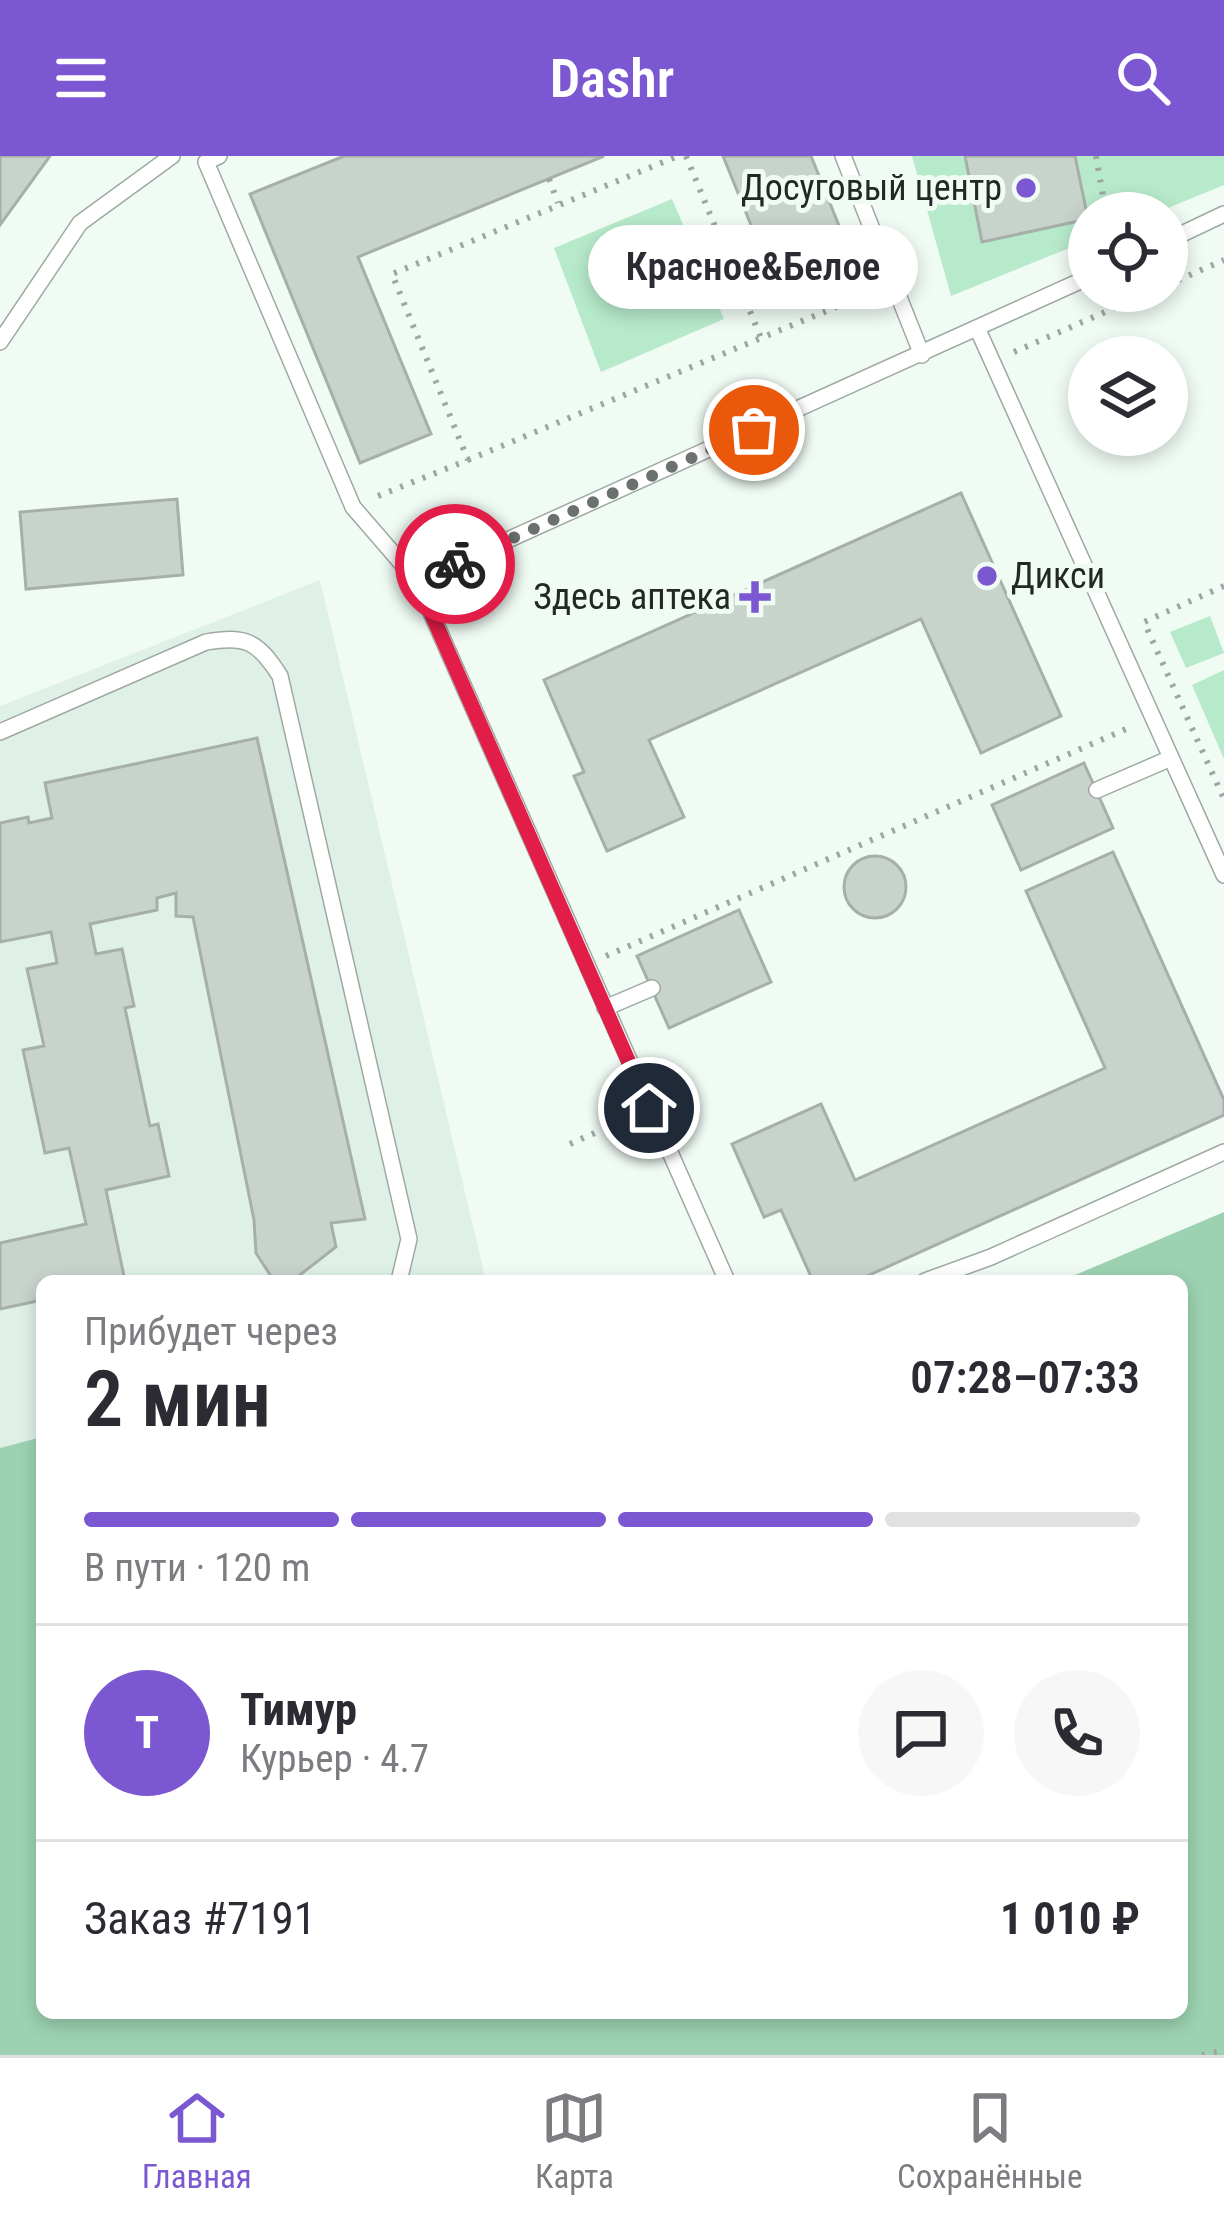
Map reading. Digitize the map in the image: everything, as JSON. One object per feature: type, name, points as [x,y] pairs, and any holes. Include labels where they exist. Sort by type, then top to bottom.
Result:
[{"type":"lane","points":[[0,342],[80,223],[172,156]]},
{"type":"lane","points":[[219,156],[206,162],[353,507],[417,581],[724,1275]]},
{"type":"lane","points":[[843,156],[922,355]]},
{"type":"lane","points":[[1188,231],[1224,214]]},
{"type":"lane","points":[[417,581],[1068,288]]},
{"type":"lane","points":[[978,330],[1224,875]]},
{"type":"lane","points":[[0,732],[206,642],[232,638],[261,647],[280,676],[409,1238],[400,1275]]},
{"type":"lane","points":[[1096,790],[1171,758]]},
{"type":"lane","points":[[605,1008],[652,988]]},
{"type":"lane","points":[[942,1275],[1224,1152]]},
{"type":"path","points":[[468,460],[392,274],[682,156],[761,338]]},
{"type":"path","points":[[1096,156],[1102,192]]},
{"type":"path","points":[[549,178],[559,205]]},
{"type":"path","points":[[1188,276],[1224,260]]},
{"type":"path","points":[[353,507],[893,283]]},
{"type":"path","points":[[992,362],[1105,312]]},
{"type":"path","points":[[1224,586],[1144,622],[1224,800]]},
{"type":"path","points":[[586,965],[1153,718]]},
{"type":"path","points":[[570,1144],[649,1108]]},
{"type":"path","points":[[1202,2055],[1224,2050]]},
{"type":"shaded area","points":[[320,580],[485,1275],[36,1275],[36,1535],[0,1543],[0,706]]},
{"type":"green space","points":[[912,156],[1224,156],[1224,185],[1188,200],[1188,192],[1068,192],[1068,249],[951,296]]},
{"type":"green space","points":[[672,199],[724,319],[601,372],[554,248]]},
{"type":"green space","points":[[1210,616],[1224,653],[1186,668],[1170,632]]},
{"type":"green space","points":[[1224,670],[1224,759],[1192,685]]},
{"type":"green space","points":[[1224,1212],[1224,2055],[0,2055],[0,1448],[36,1439],[36,2019],[1188,2019],[1188,1275],[1075,1275]]},
{"type":"building","points":[[0,156],[50,156],[0,225]]},
{"type":"building","points":[[344,156],[604,156],[358,257],[431,434],[360,463],[250,194]]},
{"type":"building","points":[[723,156],[811,156],[858,273],[783,304]]},
{"type":"building","name":"Досуговый центр","points":[[965,156],[1075,156],[1082,192],[1068,192],[1068,223],[982,242]]},
{"type":"building","points":[[961,493],[1061,716],[981,753],[921,619],[649,740],[684,817],[607,851],[574,776],[584,772],[544,680]]},
{"type":"building","points":[[177,499],[183,575],[26,589],[20,512]]},
{"type":"building","points":[[257,738],[365,1219],[331,1223],[336,1247],[300,1275],[270,1275],[256,1253],[254,1220],[193,917],[176,916],[176,893],[157,898],[157,910],[90,924],[96,954],[122,949],[134,1006],[125,1008],[150,1126],[158,1124],[169,1176],[106,1190],[124,1275],[36,1275],[36,1301],[0,1309],[0,1243],[86,1224],[69,1148],[45,1153],[23,1050],[44,1046],[27,969],[57,963],[51,932],[0,942],[0,823],[52,818],[45,783]]},
{"type":"building","points":[[1084,763],[1113,828],[1021,870],[992,805]]},
{"type":"building","points":[[1113,852],[1224,1100],[1224,1115],[869,1275],[810,1275],[781,1210],[764,1217],[732,1144],[821,1104],[855,1180],[1105,1068],[1026,891]]},
{"type":"building","points":[[875,856],[897,865],[906,887],[897,909],[875,918],[853,909],[844,887],[853,865]]},
{"type":"building","points":[[739,910],[771,982],[669,1028],[637,956]]},
{"type":"way so far","points":[[455,564],[754,430]]},
{"type":"place","name":"Досуговый центр","points":[[1026,188]]},
{"type":"place","name":"Красное&Белое","points":[[754,430]]},
{"type":"place","name":"Дикси","points":[[987,576]]},
{"type":"place","name":"Здесь аптека","points":[[755,597]]},
{"type":"route","points":[[455,564],[417,581],[649,1108]]}]
